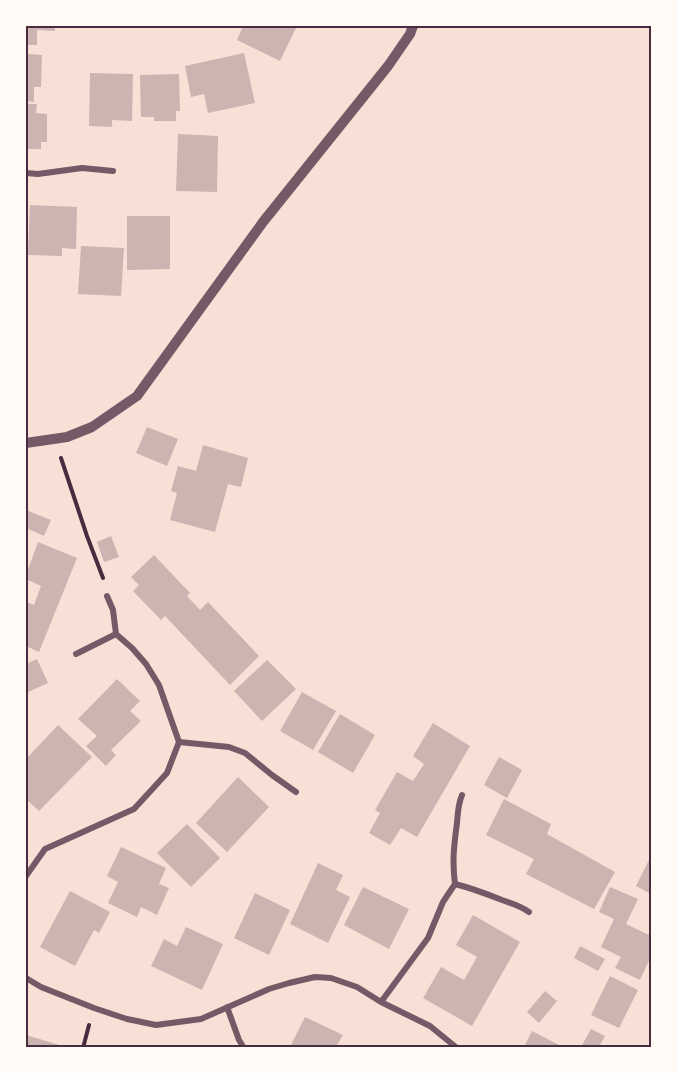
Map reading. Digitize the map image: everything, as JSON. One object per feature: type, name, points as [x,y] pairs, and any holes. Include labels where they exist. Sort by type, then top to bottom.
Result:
[{"type":"street","points":[[26,443],[67,437],[92,427],[137,396],[263,222],[388,66],[413,26]]},
{"type":"street","points":[[26,173],[38,174],[82,168],[113,171]]},
{"type":"street","points":[[26,876],[45,849],[134,809],[167,773],[179,742],[159,685],[146,664],[116,634],[113,610],[107,596]]},
{"type":"street","points":[[76,654],[116,634]]},
{"type":"street","points":[[179,742],[229,747],[244,753],[296,792]]},
{"type":"street","points":[[381,1002],[428,938],[443,902],[455,884],[452,864],[458,803],[462,795]]},
{"type":"street","points":[[455,884],[518,904],[529,912]]},
{"type":"street","points":[[26,978],[41,987],[94,1008],[156,1025],[201,1019],[269,989],[315,977],[331,978],[357,987],[381,1002],[430,1026],[457,1047]]},
{"type":"street","points":[[227,1007],[239,1040],[244,1047]]},
{"type":"path","points":[[60,454],[102,574],[107,596]]},
{"type":"building","points":[[26,26],[55,26],[55,31],[37,30],[37,45],[26,45]]},
{"type":"building","points":[[243,26],[297,26],[280,61],[237,40]]},
{"type":"building","points":[[244,53],[255,103],[208,113],[204,94],[191,97],[185,66]]},
{"type":"building","points":[[26,54],[42,55],[41,87],[34,87],[34,102],[26,101]]},
{"type":"building","points":[[90,73],[133,74],[132,121],[112,120],[112,127],[89,126]]},
{"type":"building","points":[[179,74],[180,111],[176,111],[176,121],[154,121],[154,117],[141,117],[140,75]]},
{"type":"building","points":[[26,104],[37,104],[36,113],[47,114],[47,142],[41,142],[41,149],[26,149]]},
{"type":"building","points":[[178,134],[218,136],[217,192],[176,191]]},
{"type":"building","points":[[30,205],[77,207],[76,249],[62,248],[62,256],[28,255]]},
{"type":"building","points":[[127,216],[170,216],[170,269],[127,270]]},
{"type":"building","points":[[81,246],[124,248],[121,296],[78,294]]},
{"type":"building","points":[[147,427],[178,439],[167,466],[136,453]]},
{"type":"building","points":[[203,445],[248,458],[241,487],[228,484],[215,532],[170,520],[177,493],[171,491],[178,466],[196,471]]},
{"type":"building","points":[[26,510],[51,520],[44,536],[26,528]]},
{"type":"building","points":[[111,536],[119,557],[104,562],[97,542]]},
{"type":"building","points":[[38,542],[77,558],[39,652],[26,646],[26,602],[34,605],[41,586],[26,579],[26,575]]},
{"type":"building","points":[[154,555],[190,593],[187,596],[200,610],[208,602],[259,656],[230,685],[165,616],[161,620],[133,591],[139,585],[131,577]]},
{"type":"building","points":[[37,659],[48,683],[26,693],[26,664]]},
{"type":"building","points":[[267,660],[296,689],[262,721],[234,691]]},
{"type":"building","points":[[117,679],[140,701],[130,711],[141,721],[111,750],[116,755],[106,766],[86,746],[97,736],[78,719]]},
{"type":"building","points":[[302,692],[336,711],[313,750],[280,731]]},
{"type":"building","points":[[340,714],[375,735],[353,773],[318,752]]},
{"type":"building","points":[[433,723],[470,746],[417,837],[401,828],[390,845],[369,833],[380,813],[375,810],[397,772],[413,781],[424,764],[413,756]]},
{"type":"building","points":[[58,725],[92,757],[39,811],[26,799],[26,759]]},
{"type":"building","points":[[499,757],[522,770],[507,798],[484,785]]},
{"type":"building","points":[[238,777],[269,807],[227,852],[196,823]]},
{"type":"building","points":[[504,799],[551,824],[547,834],[615,872],[594,909],[526,874],[534,859],[486,835]]},
{"type":"building","points":[[187,824],[220,858],[191,887],[157,853]]},
{"type":"building","points":[[121,847],[166,868],[159,884],[169,888],[157,915],[141,907],[137,917],[108,903],[118,882],[107,876]]},
{"type":"building","points":[[651,856],[651,894],[636,886]]},
{"type":"building","points":[[318,863],[343,875],[336,890],[350,897],[328,943],[290,924]]},
{"type":"building","points":[[363,887],[409,909],[389,949],[344,925]]},
{"type":"building","points":[[610,887],[638,899],[626,924],[651,936],[651,956],[640,980],[615,968],[621,957],[601,947],[614,919],[599,912]]},
{"type":"building","points":[[70,891],[110,912],[99,933],[94,930],[75,966],[40,947]]},
{"type":"building","points":[[255,893],[290,910],[269,955],[234,938]]},
{"type":"building","points":[[473,915],[520,942],[472,1026],[423,998],[441,967],[464,980],[477,957],[456,945]]},
{"type":"building","points":[[186,927],[223,944],[202,990],[151,966],[164,939],[177,946]]},
{"type":"building","points":[[580,946],[605,959],[598,971],[574,958]]},
{"type":"building","points":[[610,976],[638,990],[619,1028],[591,1015]]},
{"type":"building","points":[[545,991],[557,1001],[539,1023],[527,1012]]},
{"type":"building","points":[[305,1017],[343,1035],[336,1047],[290,1047]]},
{"type":"building","points":[[591,1029],[605,1036],[599,1047],[581,1047]]},
{"type":"building","points":[[532,1031],[534,1032],[563,1047],[524,1047]]},
{"type":"building","points":[[26,1035],[66,1047],[26,1047]]}]
